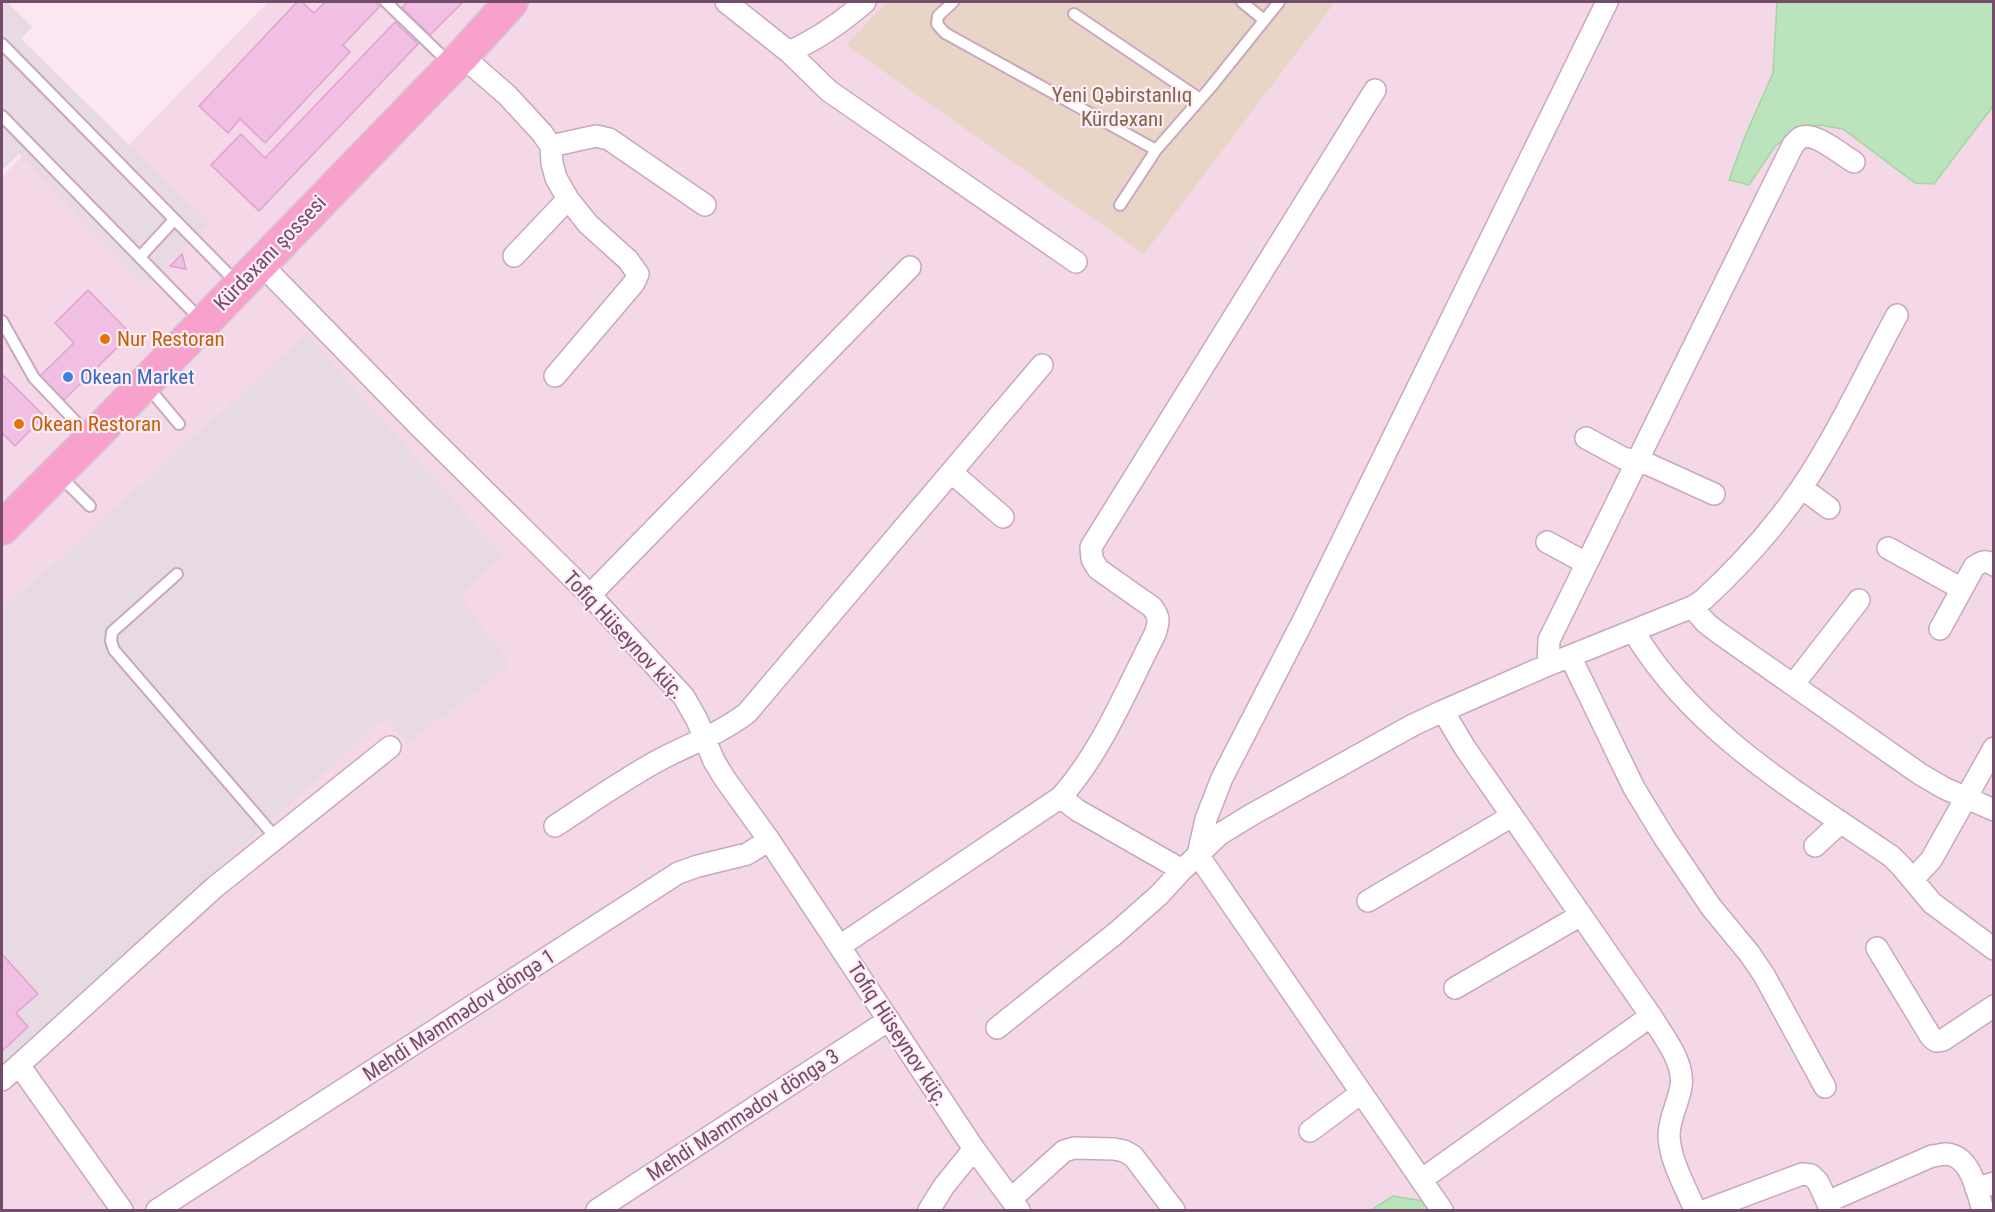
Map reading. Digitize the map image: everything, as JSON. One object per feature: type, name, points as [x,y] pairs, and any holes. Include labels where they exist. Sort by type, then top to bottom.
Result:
[{"type":"main road","name":"Kürdəxanı şossesi","points":[[450,55],[486,2]]},
{"type":"main road","name":"Kürdəxanı şossesi","points":[[2,498],[76,423],[242,274],[450,55],[511,2]]},
{"type":"main road","name":"Kürdəxanı şossesi","points":[[2,528],[144,383],[197,315]]},
{"type":"street","points":[[726,2],[789,52],[829,91],[1076,262]]},
{"type":"street","points":[[789,52],[812,42],[866,2]]},
{"type":"street","points":[[1442,1210],[1198,855],[1206,819],[1222,778],[1304,619],[1607,2]]},
{"type":"street","points":[[450,55],[507,95],[536,126],[551,146],[556,178],[568,199],[588,224],[628,260],[638,274],[634,283],[555,376]]},
{"type":"street","points":[[840,946],[1062,797],[1094,753],[1159,622],[1152,607],[1098,569],[1092,559],[1091,547],[1375,90]]},
{"type":"street","points":[[551,146],[596,136],[609,139],[705,205]]},
{"type":"street","points":[[1548,665],[1549,640],[1793,145],[1800,138],[1808,136],[1819,140],[1854,162]]},
{"type":"street","points":[[514,256],[568,199]]},
{"type":"street","points":[[590,595],[910,267]]},
{"type":"street","name":"Tofiq Hüseynov küç.","points":[[242,274],[418,425],[590,595],[684,696],[714,761],[725,779],[769,840],[974,1149],[1015,1205]]},
{"type":"street","points":[[997,1028],[1116,933],[1159,895],[1220,834],[1251,815],[1413,725],[1569,656],[1692,607],[1716,588],[1770,532],[1802,488],[1820,459],[1897,315]]},
{"type":"street","points":[[555,826],[628,778],[704,737],[730,726],[747,713],[1042,364]]},
{"type":"street","points":[[1586,438],[1623,458],[1650,465],[1714,494]]},
{"type":"street","points":[[951,472],[1003,517]]},
{"type":"street","points":[[1802,488],[1829,508]]},
{"type":"street","points":[[1547,542],[1586,562]]},
{"type":"street","points":[[1888,548],[1962,590]]},
{"type":"street","points":[[1940,629],[1974,567],[1981,561],[1988,561],[1994,566]]},
{"type":"street","points":[[1793,685],[1859,600]]},
{"type":"street","points":[[1692,607],[1706,623],[1719,633],[1920,774],[1994,810]]},
{"type":"street","points":[[1634,632],[1661,672],[1723,737],[1890,856],[1913,879],[1932,903],[1994,949]]},
{"type":"street","points":[[1569,656],[1634,788],[1711,907],[1764,975],[1825,1087]]},
{"type":"street","points":[[1443,711],[1465,748],[1651,1016],[1677,1060],[1681,1073],[1681,1087],[1671,1119],[1669,1137],[1672,1152],[1695,1210]]},
{"type":"street","points":[[2,1080],[215,887],[390,747]]},
{"type":"street","points":[[1913,879],[1931,860],[1994,748]]},
{"type":"street","points":[[1062,797],[1077,810],[1182,870]]},
{"type":"street","points":[[1368,902],[1512,816]]},
{"type":"street","points":[[1815,846],[1841,822]]},
{"type":"street","name":"Mehdi Məmmədov döngə 1","points":[[157,1210],[678,873],[747,854],[769,840]]},
{"type":"street","points":[[1455,988],[1581,915]]},
{"type":"street","points":[[1877,948],[1931,1037],[1936,1041],[1943,1040],[1994,1006]]},
{"type":"street","points":[[1421,1180],[1651,1016]]},
{"type":"street","name":"Mehdi Məmmədov döngə 3","points":[[597,1210],[889,1020]]},
{"type":"street","points":[[19,1065],[122,1210]]},
{"type":"street","points":[[1310,1131],[1361,1093]]},
{"type":"street","points":[[1015,1205],[1064,1152],[1074,1148],[1114,1149],[1133,1156],[1173,1210]]},
{"type":"street","points":[[928,1210],[974,1149]]},
{"type":"street","points":[[1706,1210],[1802,1174],[1811,1175],[1818,1182],[1829,1206],[1932,1156],[1948,1154],[1961,1162],[1985,1186],[1983,1210]]},
{"type":"lane","points":[[386,2],[450,55]]},
{"type":"lane","points":[[953,2],[938,16],[937,24],[945,33],[1156,150]]},
{"type":"lane","points":[[1242,2],[1264,20]]},
{"type":"lane","points":[[1120,205],[1156,150],[1279,2]]},
{"type":"lane","points":[[1074,14],[1200,99]]},
{"type":"lane","points":[[2,45],[174,220],[242,274]]},
{"type":"lane","points":[[2,116],[197,315]]},
{"type":"lane","points":[[140,257],[174,220]]},
{"type":"lane","points":[[2,321],[34,378],[76,423]]},
{"type":"lane","points":[[144,383],[179,424]]},
{"type":"lane","points":[[57,473],[90,506]]},
{"type":"lane","points":[[177,574],[112,632],[111,641],[114,650],[276,838]]},
{"type":"shaded area","points":[[2,2],[7,2],[32,27],[21,39],[209,223],[144,285],[19,154],[2,170]]},
{"type":"shaded area","points":[[268,2],[1993,2],[1993,1210],[2,1210],[2,177],[78,97],[129,145]]},
{"type":"shaded area","points":[[1777,2],[1993,2],[1993,106],[1934,184],[1915,183],[1843,129],[1820,125],[1805,128],[1776,145],[1749,185],[1729,180],[1773,73]]},
{"type":"shaded area","points":[[307,334],[502,555],[461,596],[510,666],[408,743],[385,718],[2,1064],[2,610]]},
{"type":"shaded area","points":[[1393,1196],[1423,1201],[1430,1210],[1371,1210]]},
{"type":"green space","name":"Yeni Qəbirstanlıq Kürdəxanı","points":[[887,2],[1335,2],[1144,254],[846,45]]},
{"type":"building","points":[[297,2],[302,2],[314,13],[325,2],[375,2],[380,6],[343,45],[350,52],[265,143],[240,119],[228,133],[199,106]]},
{"type":"building","points":[[407,2],[463,2],[430,35],[402,8]]},
{"type":"building","points":[[395,22],[418,44],[259,211],[211,165],[241,134],[265,158]]},
{"type":"building","points":[[182,254],[186,269],[170,266]]},
{"type":"building","points":[[88,290],[131,334],[64,400],[40,376],[74,343],[55,323]]},
{"type":"building","points":[[4,376],[44,416],[15,446],[2,433],[2,379]]},
{"type":"building","points":[[2,954],[38,994],[16,1013],[28,1027],[2,1051]]},
{"type":"place","name":"Nur Restoran","points":[[105,339]]},
{"type":"place","name":"Okean Market","points":[[68,377]]},
{"type":"place","name":"Okean Restoran","points":[[19,424]]}]
